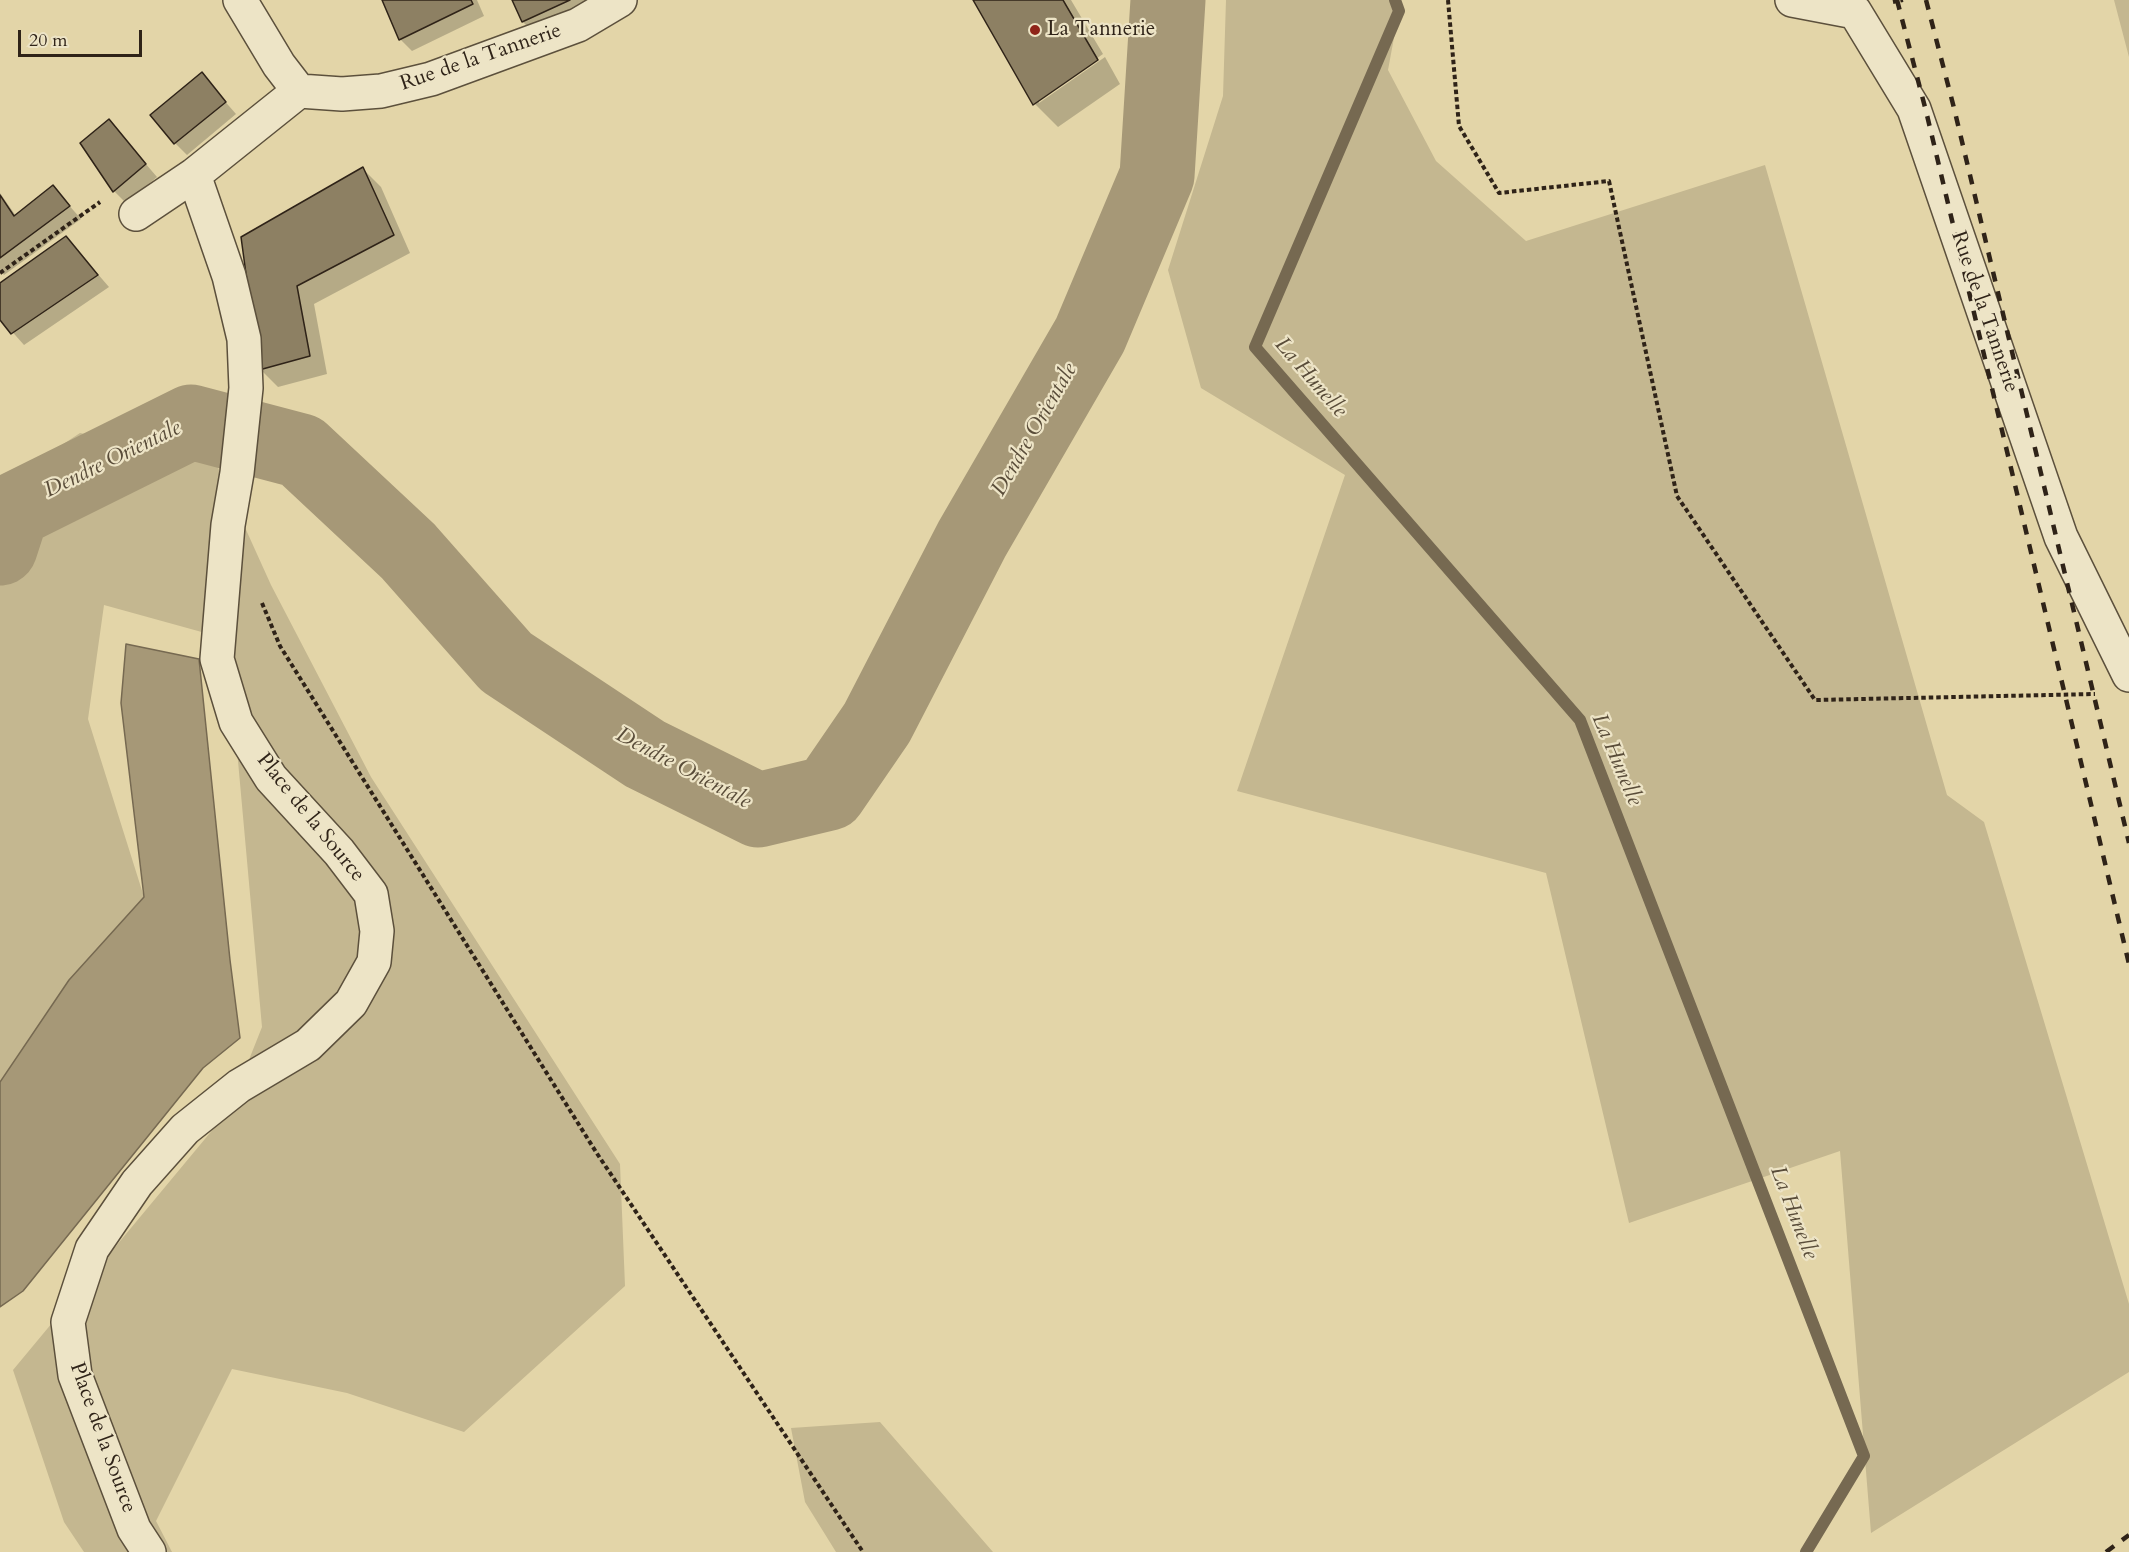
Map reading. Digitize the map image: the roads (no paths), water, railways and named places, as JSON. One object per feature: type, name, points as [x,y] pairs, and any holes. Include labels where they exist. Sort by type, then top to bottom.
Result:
[{"type":"street","points":[[136,214],[194,174],[299,91],[274,57],[240,0]]},
{"type":"street","name":"Rue de la Tannerie","points":[[299,91],[342,94],[381,91],[431,79],[578,25],[620,0]]},
{"type":"street","name":"Rue de la Tannerie","points":[[1792,0],[1855,12],[1914,109],[2061,537],[2117,685]]},
{"type":"street","name":"Place de la Source","points":[[149,1552],[134,1529],[75,1375],[68,1322],[92,1249],[137,1183],[184,1129],[239,1086],[308,1045],[351,1003],[374,962],[377,931],[371,894],[339,852],[271,778],[236,722],[217,659],[226,547],[246,388],[244,339],[229,276],[194,174]]},
{"type":"waterway","name":"Dendre Orientale","points":[[0,548],[12,511],[191,422],[301,451],[408,551],[506,662],[645,754],[758,810],[829,793],[877,723],[972,539],[1090,335],[1157,176],[1168,0]]},
{"type":"waterway","name":"La Hunelle","points":[[1395,0],[1399,11],[1255,347],[1580,720],[1864,1456],[1806,1552]]},
{"type":"railway","points":[[1897,0],[1926,111],[2129,964]]},
{"type":"railway","points":[[1926,0],[1954,108],[2129,843]]},
{"type":"railway","points":[[2106,1552],[2129,1535]]},
{"type":"place","name":"La Tannerie","points":[[1035,30]]}]
